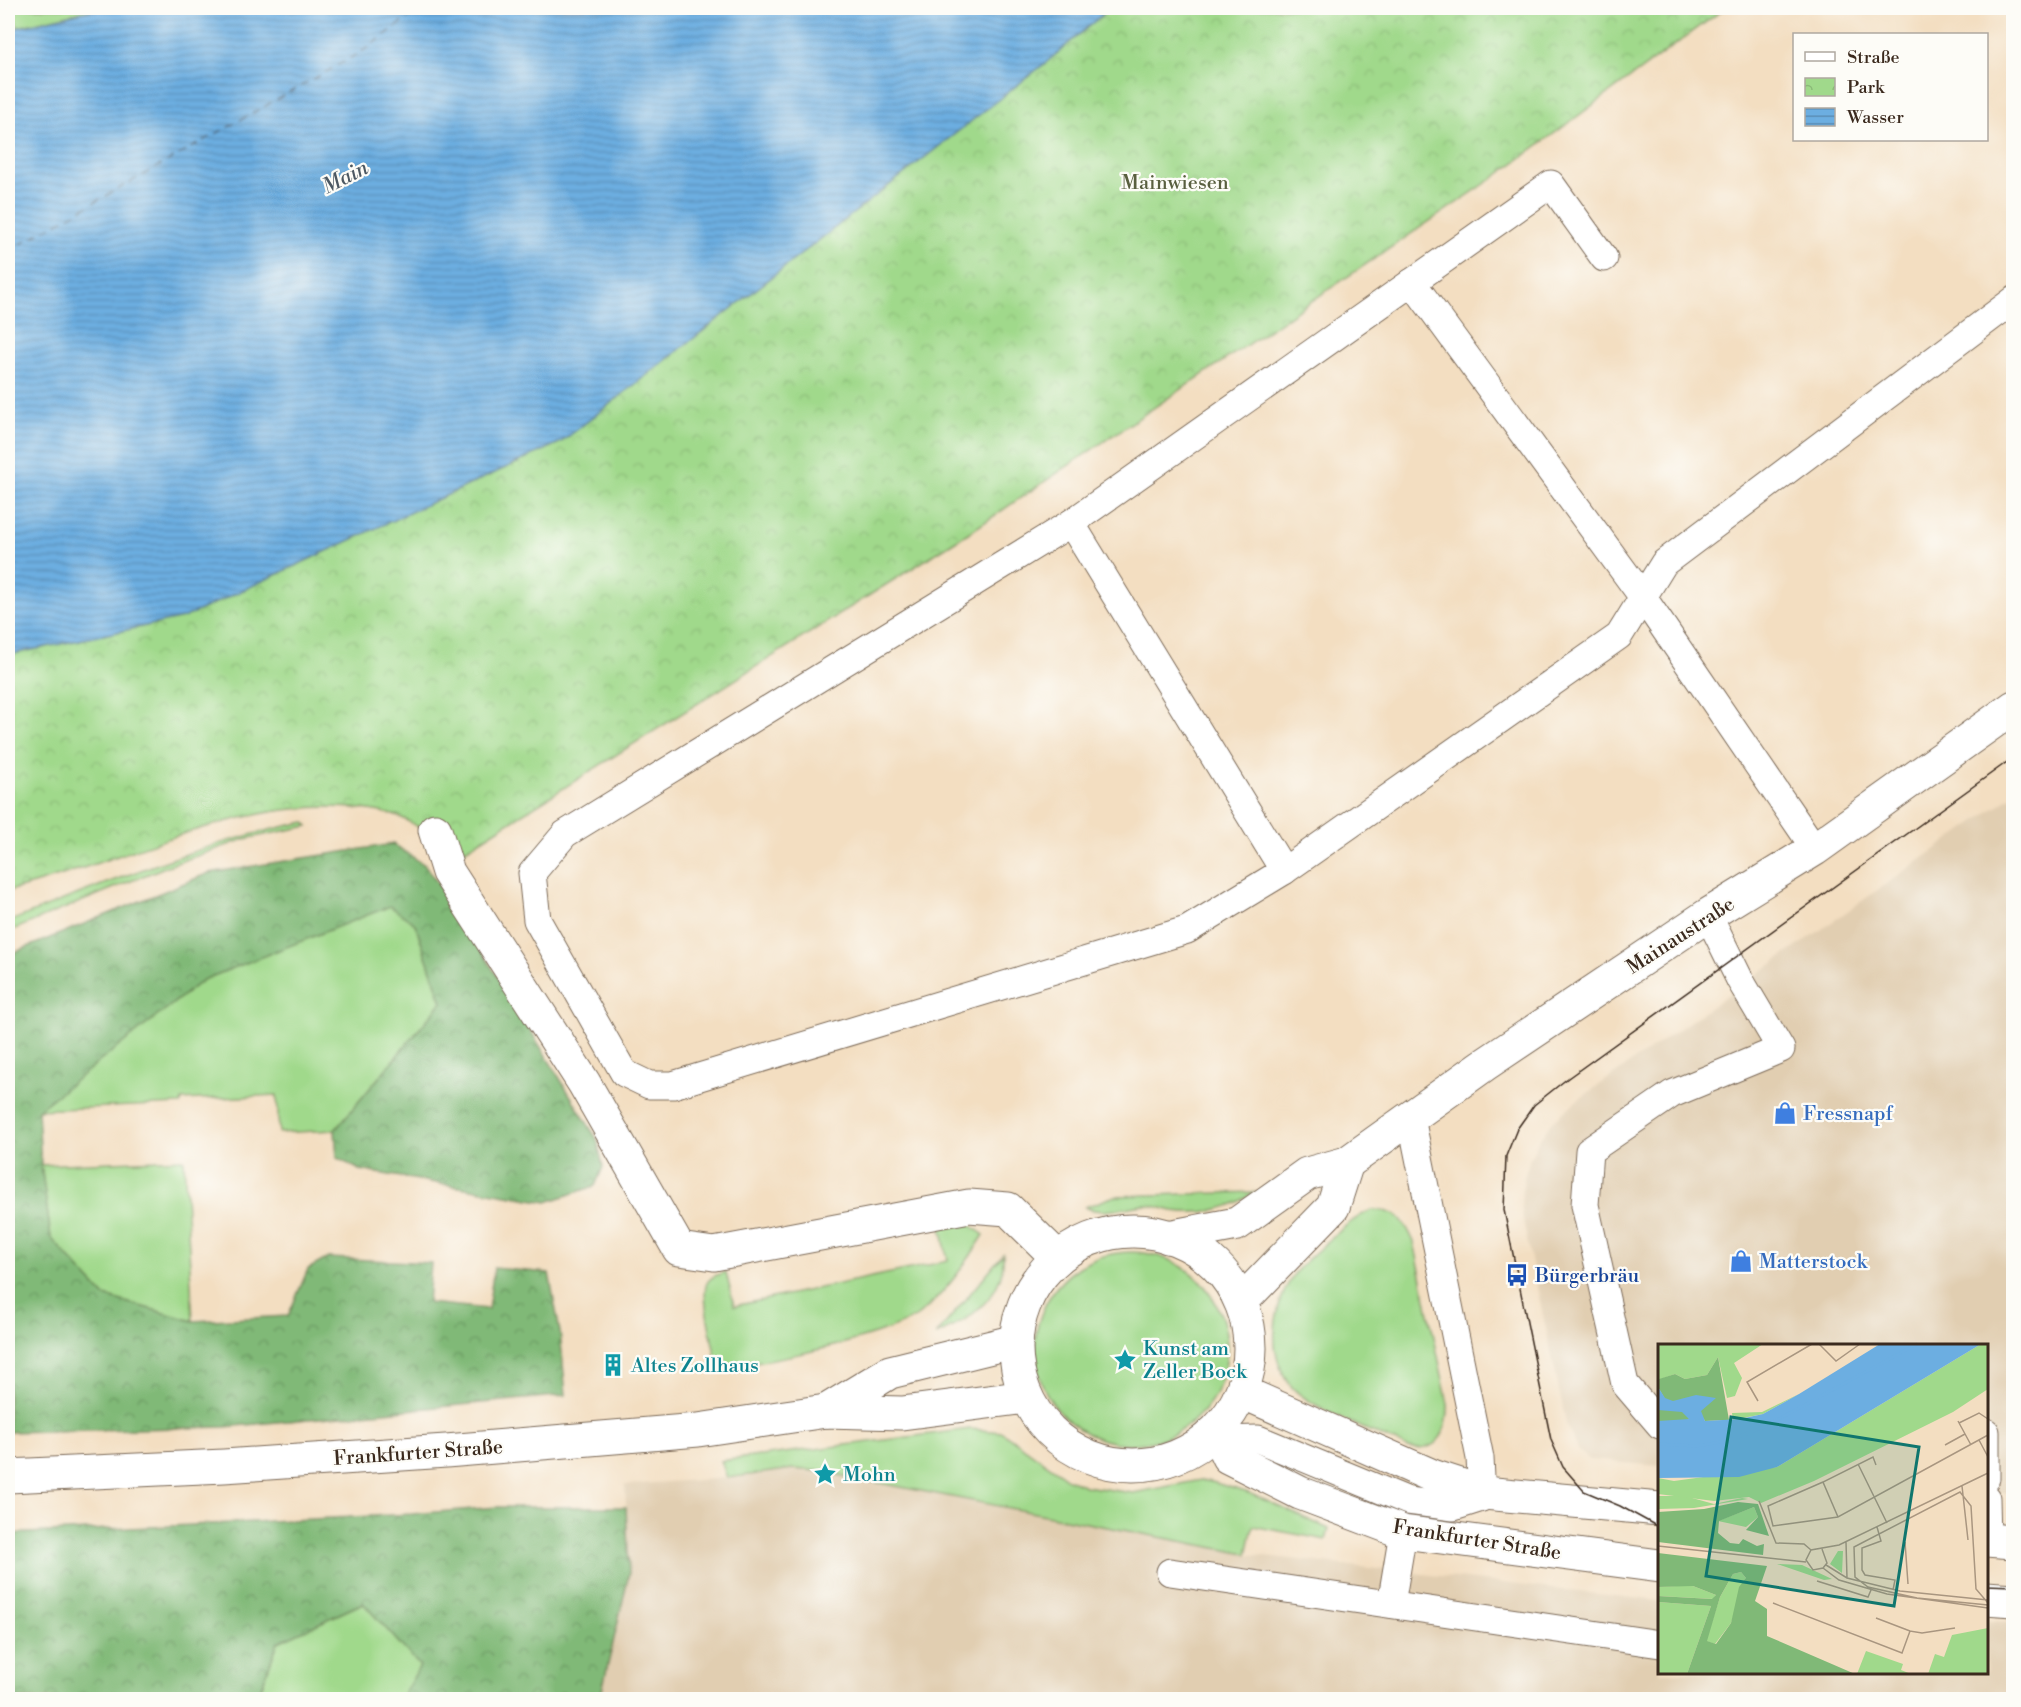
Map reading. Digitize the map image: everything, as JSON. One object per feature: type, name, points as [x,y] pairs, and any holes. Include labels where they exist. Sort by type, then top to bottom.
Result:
[{"type":"main road","name":"Mainaustraße","points":[[1168,1237],[1237,1224],[1307,1174],[1347,1163],[1708,915],[1815,849],[2013,707]]},
{"type":"main road","points":[[435,830],[448,872],[584,1083],[679,1249],[714,1254],[969,1206],[1008,1209],[1058,1258]]},
{"type":"main road","points":[[1241,1302],[1333,1208],[1347,1163]]},
{"type":"main road","points":[[1140,1231],[1168,1237],[1199,1251],[1207,1258],[1223,1273],[1241,1302],[1249,1329],[1250,1350],[1242,1392],[1216,1437],[1181,1454],[1146,1465],[1109,1462],[1075,1450],[1046,1427],[1026,1397],[1018,1370],[1016,1341],[1022,1310],[1036,1281],[1058,1258],[1082,1242],[1111,1233],[1140,1231]]},
{"type":"main road","name":"Frankfurter Straße","points":[[826,1411],[890,1372],[1016,1341]]},
{"type":"main road","points":[[1242,1392],[1435,1476],[1484,1492],[1658,1509]]},
{"type":"main road","name":"Frankfurter Straße","points":[[8,1476],[224,1466],[457,1450],[698,1430],[826,1411],[902,1413],[1026,1397]]},
{"type":"main road","name":"Frankfurter Straße","points":[[1216,1437],[1228,1457],[1300,1493],[1403,1532],[1658,1566]]},
{"type":"main road","points":[[1988,1598],[2013,1599]]},
{"type":"lane","points":[[1604,258],[1551,184],[1071,523],[565,834],[532,873],[537,920],[624,1073],[649,1085],[673,1085],[1187,930],[1284,872],[1619,636],[1664,563],[2013,300]]},
{"type":"lane","points":[[1412,282],[1642,596],[1815,849]]},
{"type":"lane","points":[[1071,523],[1284,872]]},
{"type":"lane","points":[[1658,1424],[1624,1384],[1585,1205],[1589,1151],[1672,1094],[1781,1049],[1740,980],[1708,915]]},
{"type":"lane","points":[[1216,1437],[1258,1439],[1408,1501],[1454,1507],[1482,1498],[1484,1492],[1480,1458],[1411,1118]]},
{"type":"lane","points":[[1988,1507],[1996,1541]]},
{"type":"lane","points":[[1391,1604],[1403,1532]]},
{"type":"lane","points":[[1170,1572],[1658,1644]]},
{"type":"shaded area","points":[[2013,795],[2013,1493],[1988,1491],[1988,1344],[1658,1344],[1658,1466],[1590,1460],[1579,1451],[1567,1427],[1521,1203],[1524,1178],[1539,1140],[1552,1122],[1575,1102]]},
{"type":"shaded area","points":[[793,1469],[818,1471],[1247,1554],[1658,1601],[1658,1674],[1988,1674],[1988,1621],[2013,1622],[2013,1699],[600,1700],[629,1574],[625,1485],[727,1478]]},
{"type":"green space","points":[[8,8],[99,8],[18,27]]},
{"type":"green space","name":"Mainwiesen","points":[[1110,8],[1725,8],[1495,177],[976,528],[459,854],[397,816],[348,808],[299,808],[250,816],[200,829],[8,891],[8,655],[183,618],[561,442],[1048,61]]},
{"type":"green space","points":[[305,822],[308,826],[245,839],[165,867],[8,932],[8,922],[154,865],[228,841]]},
{"type":"green space","points":[[393,844],[425,865],[456,909],[597,1139],[603,1167],[595,1186],[547,1202],[360,1170],[337,1158],[335,1130],[442,1002],[415,924],[390,906],[203,980],[38,1110],[41,1165],[51,1238],[104,1296],[193,1321],[288,1316],[308,1269],[328,1258],[431,1263],[428,1303],[488,1309],[494,1268],[549,1273],[560,1332],[566,1395],[224,1427],[8,1432],[8,955],[209,873]]},
{"type":"green space","points":[[390,906],[415,924],[442,1002],[335,1130],[279,1133],[277,1095],[182,1100],[181,1104],[37,1110],[203,980]]},
{"type":"green space","points":[[184,1159],[193,1321],[104,1296],[51,1238],[41,1165]]},
{"type":"green space","points":[[1254,1192],[1226,1207],[1194,1212],[1173,1211],[1145,1205],[1107,1211],[1085,1207],[1115,1196]]},
{"type":"green space","points":[[1372,1210],[1387,1212],[1399,1218],[1414,1242],[1448,1404],[1446,1423],[1440,1438],[1434,1444],[1418,1449],[1408,1448],[1312,1403],[1291,1386],[1283,1374],[1275,1348],[1279,1307],[1293,1276],[1338,1232]]},
{"type":"green space","points":[[970,1225],[984,1235],[945,1289],[927,1308],[912,1319],[875,1334],[817,1350],[718,1368],[705,1299],[707,1283],[713,1277],[726,1272],[734,1306],[948,1261],[941,1227]]},
{"type":"green space","points":[[1131,1252],[1150,1254],[1168,1260],[1199,1280],[1219,1311],[1225,1329],[1227,1348],[1225,1367],[1219,1385],[1199,1416],[1168,1436],[1150,1442],[1131,1444],[1112,1442],[1094,1436],[1063,1416],[1043,1385],[1037,1367],[1035,1348],[1037,1329],[1043,1311],[1063,1280],[1094,1260],[1112,1254]]},
{"type":"green space","points":[[1003,1254],[999,1282],[992,1294],[973,1314],[936,1335]]},
{"type":"green space","points":[[970,1429],[1002,1432],[1068,1479],[1085,1486],[1133,1493],[1201,1480],[1249,1493],[1329,1529],[1326,1540],[1253,1526],[1247,1554],[818,1471],[793,1469],[727,1478],[721,1461]]},
{"type":"green space","points":[[498,1507],[626,1507],[629,1574],[600,1699],[401,1699],[420,1666],[363,1603],[278,1642],[257,1699],[8,1699],[8,1534],[412,1514]]},
{"type":"green space","points":[[363,1603],[420,1666],[401,1699],[257,1700],[278,1642]]},
{"type":"water","name":"Main","points":[[99,8],[1110,8],[1048,61],[561,442],[183,618],[8,655],[8,30]]},
{"type":"ferry route","points":[[8,251],[363,51],[422,8]]},
{"type":"tram line","points":[[1658,1527],[1620,1506],[1584,1491],[1563,1467],[1551,1440],[1504,1210],[1506,1156],[1517,1129],[1534,1105],[1568,1078],[2014,757]]},
{"type":"tram line","points":[[1988,1585],[2014,1586]]},
{"type":"place","name":"Fressnapf","points":[[1785,1113]]},
{"type":"place","name":"Matterstock","points":[[1741,1261]]},
{"type":"place","name":"Bürgerbräu","points":[[1517,1275]]},
{"type":"place","name":"Kunst am Zeller Bock","points":[[1125,1360]]},
{"type":"place","name":"Altes Zollhaus","points":[[613,1365]]},
{"type":"place","name":"Mohn","points":[[825,1474]]}]
